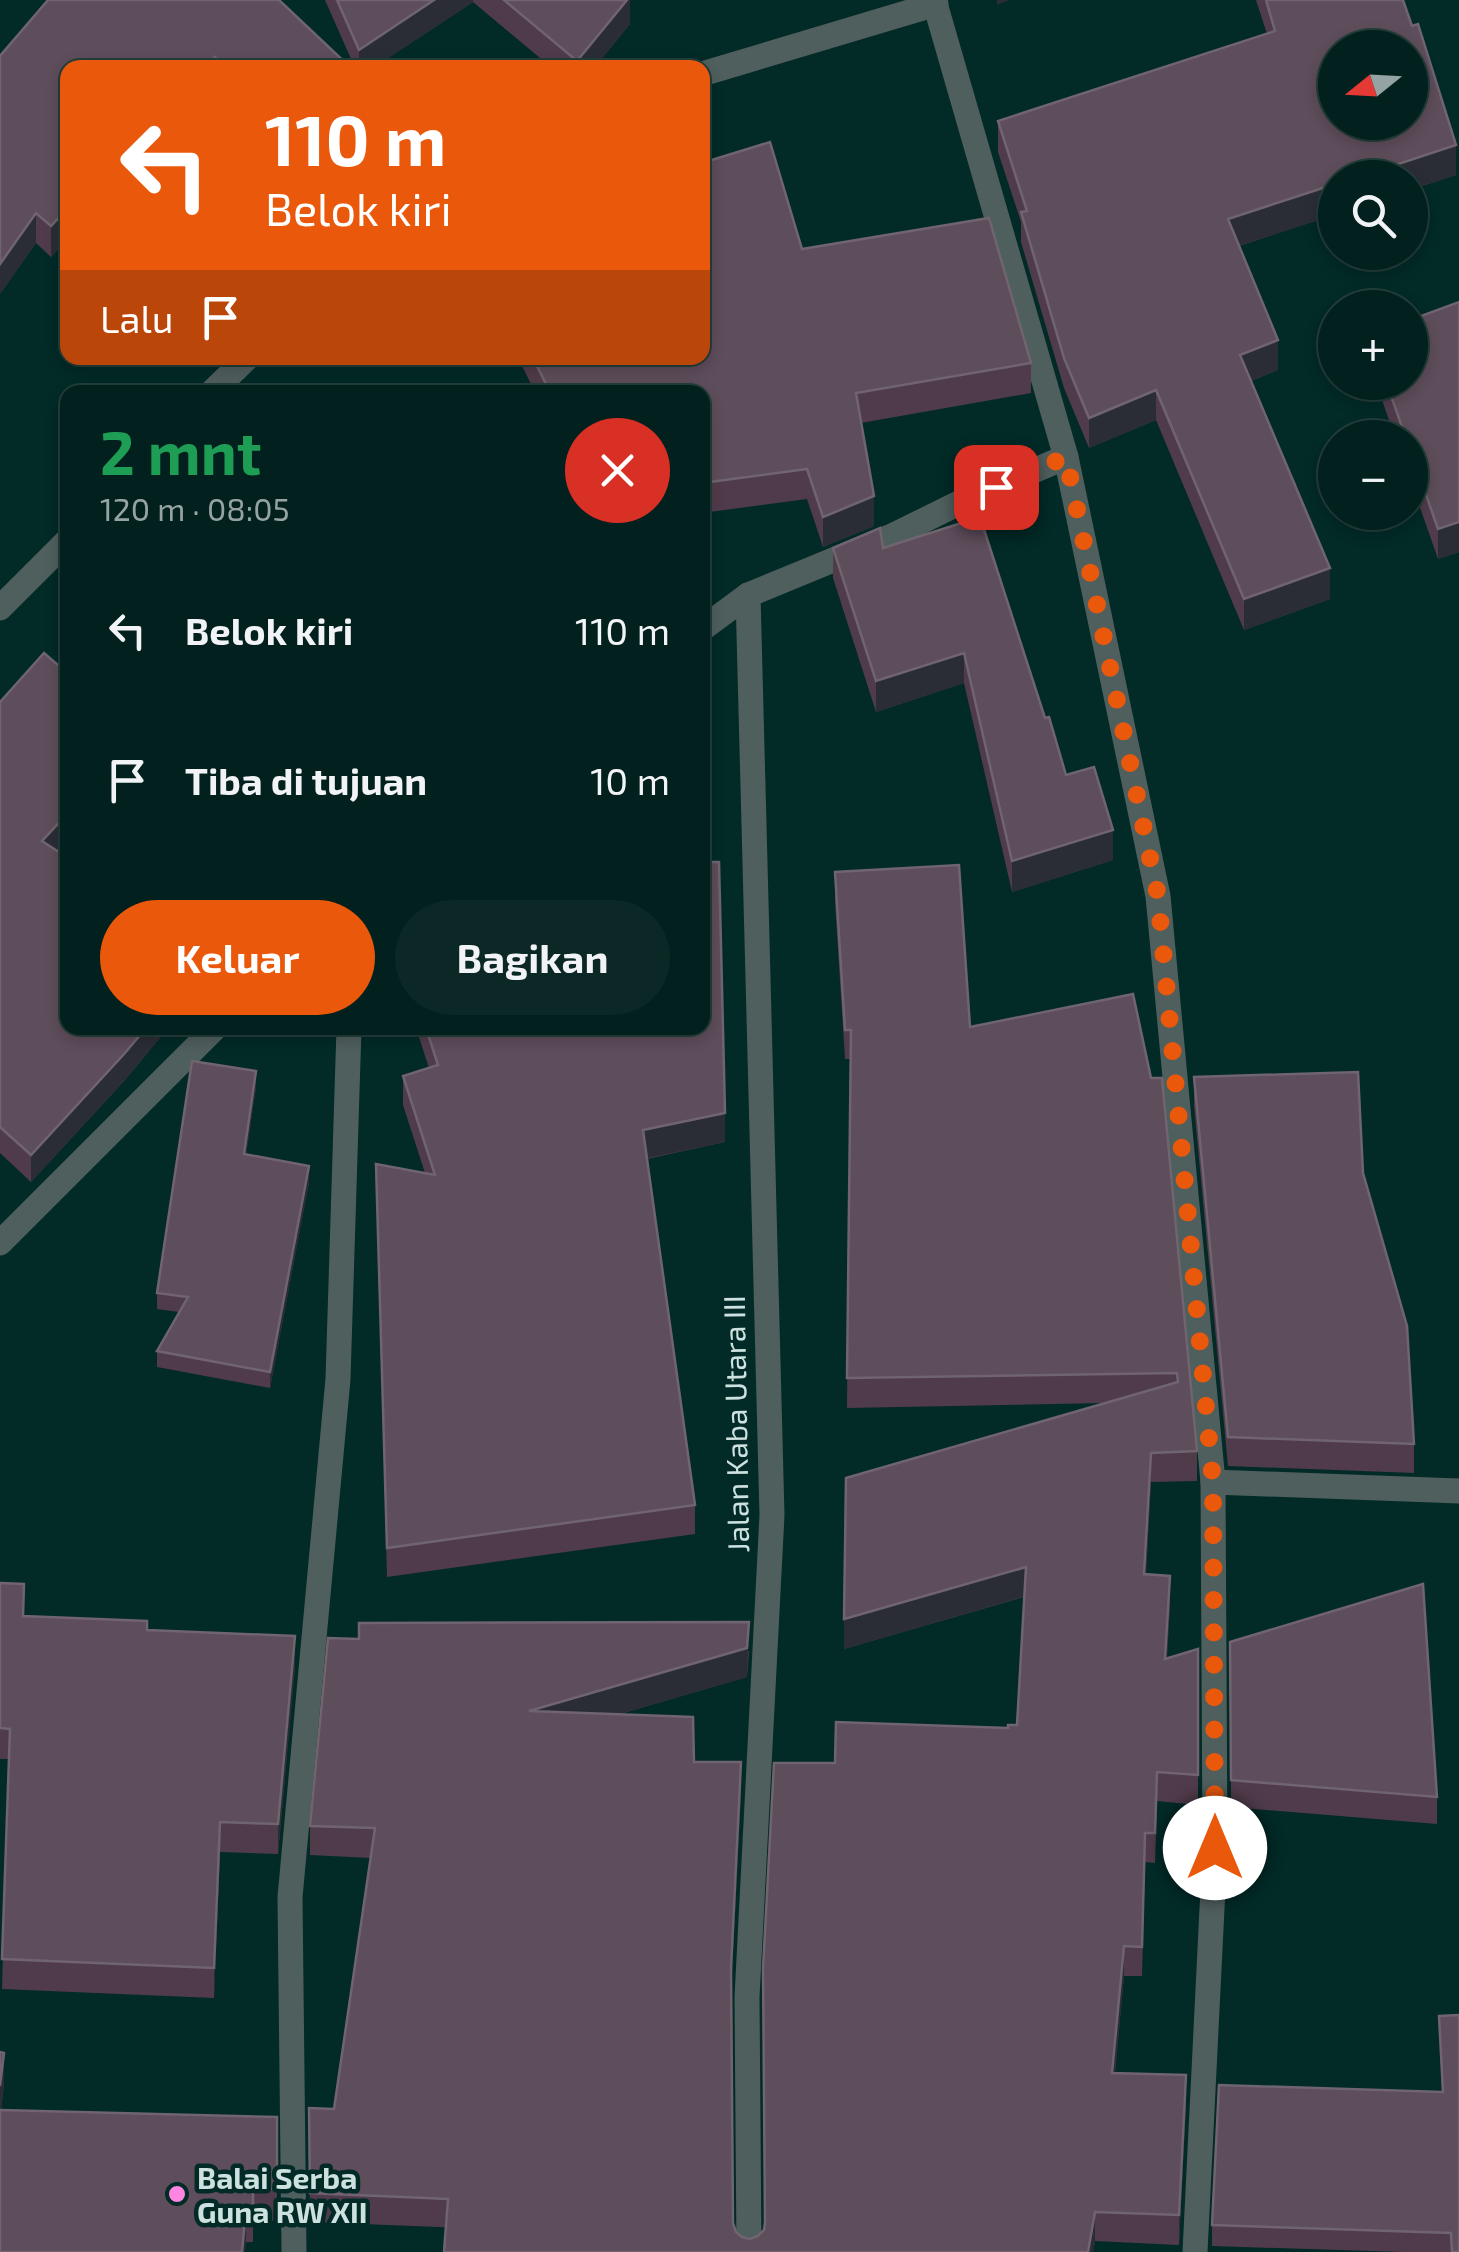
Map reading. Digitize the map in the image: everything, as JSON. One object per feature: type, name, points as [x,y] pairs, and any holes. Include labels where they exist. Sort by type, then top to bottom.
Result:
[{"type":"street","points":[[710,72],[935,2],[1066,457],[1158,896],[1213,1482],[1215,1848],[1195,2252]]},
{"type":"street","points":[[219,385],[240,365]]},
{"type":"street","points":[[710,624],[748,595],[894,535],[1066,457]]},
{"type":"street","points":[[0,608],[60,548]]},
{"type":"street","name":"Jalan Kaba Utara III","points":[[748,595],[772,1514],[747,1997],[749,2252]]},
{"type":"street","points":[[0,1243],[208,1035]]},
{"type":"street","points":[[294,2252],[290,1897],[338,1380],[349,1035]]},
{"type":"street","points":[[1213,1482],[1459,1491]]},
{"type":"building","points":[[48,0],[279,0],[343,60],[60,60],[60,216],[51,226],[36,213],[0,264],[0,56]]},
{"type":"building","points":[[337,0],[434,0],[359,50]]},
{"type":"building","points":[[504,0],[627,0],[576,60]]},
{"type":"building","points":[[1266,0],[1403,0],[1412,26],[1418,24],[1420,30],[1318,30],[1318,140],[1428,140],[1428,56],[1456,145],[1411,160],[1318,160],[1318,190],[1228,219],[1278,340],[1240,355],[1330,568],[1244,599],[1156,390],[1089,418],[1064,358],[1021,212],[1027,211],[998,121],[1275,31]]},
{"type":"building","points":[[770,142],[802,249],[989,218],[1031,363],[856,393],[874,496],[823,517],[807,469],[710,482],[710,385],[546,385],[536,365],[710,365],[710,161]]},
{"type":"building","points":[[1459,302],[1459,522],[1438,529],[1428,500],[1428,420],[1400,420],[1392,400],[1428,400],[1428,313]]},
{"type":"building","points":[[980,517],[1066,775],[1094,767],[1113,830],[1012,861],[964,653],[876,681],[833,548],[880,528],[883,548]]},
{"type":"building","points":[[44,653],[60,665],[60,822],[42,841],[60,853],[60,1035],[140,1035],[31,1155],[0,1127],[0,702]]},
{"type":"building","points":[[710,862],[719,862],[725,1113],[643,1130],[695,1505],[387,1548],[376,1164],[435,1175],[403,1076],[438,1065],[428,1035],[710,1035]]},
{"type":"building","points":[[959,865],[970,1027],[1133,994],[1151,1078],[1162,1078],[1197,1451],[1151,1453],[1144,1574],[1170,1576],[1165,1659],[1198,1649],[1198,1775],[1157,1772],[1155,1833],[1145,1833],[1142,1947],[1124,1946],[1112,2073],[1186,2075],[1179,2215],[1095,2212],[1088,2252],[444,2252],[448,2199],[310,2193],[309,2108],[334,2109],[375,1828],[310,1826],[328,1638],[359,1639],[359,1623],[749,1622],[747,1648],[529,1711],[693,1717],[694,1762],[741,1762],[731,1968],[733,2223],[736,2232],[750,2239],[764,2230],[765,2222],[763,1968],[774,1763],[835,1763],[836,1722],[1008,1728],[1017,1725],[1026,1567],[844,1619],[846,1478],[1178,1382],[1177,1373],[847,1378],[851,1030],[845,1030],[835,872]]},
{"type":"building","points":[[192,1061],[256,1071],[244,1154],[309,1166],[270,1372],[157,1351],[188,1297],[157,1293]]},
{"type":"building","points":[[1358,1072],[1363,1173],[1407,1326],[1414,1444],[1228,1437],[1194,1077]]},
{"type":"building","points":[[0,1583],[24,1584],[23,1616],[147,1621],[147,1630],[295,1636],[278,1824],[220,1822],[214,1968],[2,1959],[10,1729],[0,1728]]},
{"type":"building","points":[[1423,1584],[1437,1797],[1231,1780],[1230,1642]]},
{"type":"building","points":[[1459,2015],[1459,2252],[1452,2252],[1451,2233],[1212,2225],[1219,2085],[1443,2092],[1439,2016]]},
{"type":"building","points":[[0,2052],[4,2053],[0,2086]]},
{"type":"building","points":[[0,2110],[277,2117],[277,2189],[253,2188],[253,2210],[246,2210],[242,2252],[0,2252]]},
{"type":"place","name":"Balai Serba Guna RW XII","points":[[177,2194]]},
{"type":"route","points":[[996,487],[1066,457],[1158,896],[1213,1482],[1215,1848]]}]
